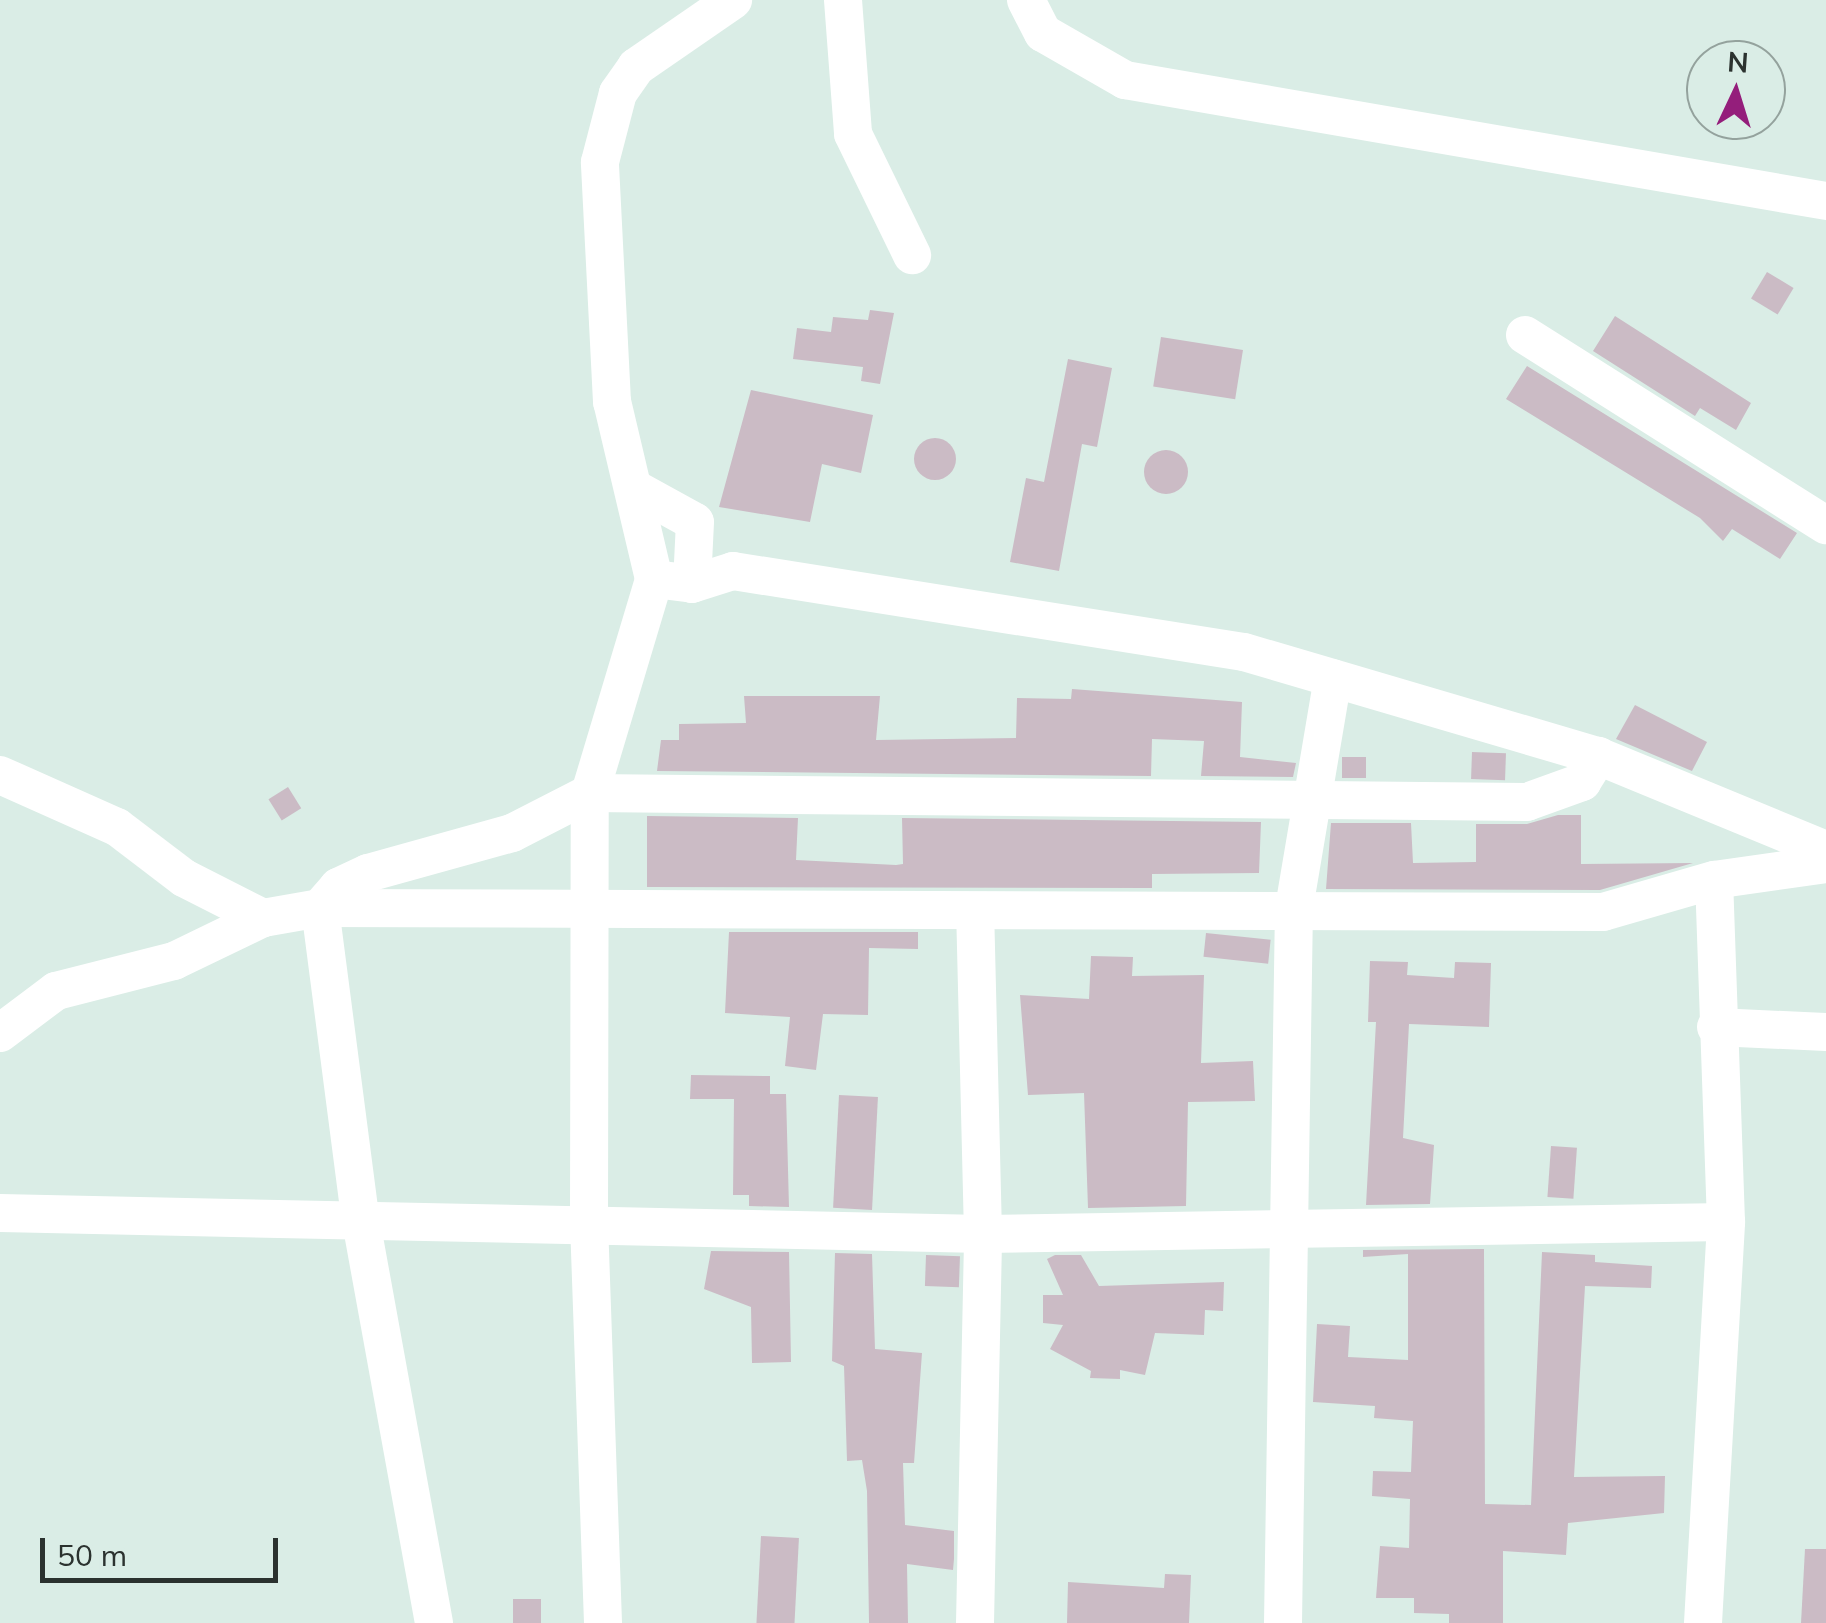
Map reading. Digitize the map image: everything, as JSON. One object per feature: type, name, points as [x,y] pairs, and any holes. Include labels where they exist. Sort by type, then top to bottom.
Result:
[{"type":"street","points":[[602,1623],[589,1220],[590,794],[654,579],[612,402],[600,162],[618,92],[636,67],[733,0]]},
{"type":"street","points":[[842,0],[852,134],[912,255]]},
{"type":"street","points":[[1026,0],[1043,33],[1125,80],[1826,200]]},
{"type":"street","points":[[1526,336],[1826,525]]},
{"type":"street","points":[[635,489],[694,522],[692,584]]},
{"type":"street","points":[[654,579],[692,584],[732,572],[1244,652],[1598,756],[1826,850]]},
{"type":"street","points":[[1283,1623],[1284,1233],[1294,908],[1333,678]]},
{"type":"street","points":[[434,1623],[360,1216],[320,908],[338,887],[368,873],[512,833],[590,794],[1527,802],[1582,782],[1598,756]]},
{"type":"street","points":[[0,775],[117,827],[184,878],[262,918]]},
{"type":"street","points":[[0,1033],[56,991],[174,961],[262,918],[320,908],[591,914],[1294,908],[1603,912],[1714,880],[1826,864]]},
{"type":"street","points":[[1703,1623],[1726,1222],[1716,1027],[1714,880]]},
{"type":"street","points":[[974,1623],[983,1234],[975,912]]},
{"type":"street","points":[[1716,1027],[1826,1032]]},
{"type":"street","points":[[0,1212],[589,1220],[983,1234],[1284,1233],[1726,1222]]},
{"type":"building","points":[[1767,272],[1794,288],[1778,315],[1751,299]]},
{"type":"building","points":[[870,310],[894,313],[880,384],[861,381],[863,367],[793,359],[797,328],[831,332],[833,317],[868,320]]},
{"type":"building","points":[[1615,316],[1751,403],[1736,430],[1700,408],[1695,416],[1593,351]]},
{"type":"building","points":[[1161,337],[1243,350],[1235,399],[1153,386]]},
{"type":"building","points":[[1068,359],[1112,368],[1097,447],[1082,444],[1059,571],[1010,562],[1026,478],[1044,482]]},
{"type":"building","points":[[1527,366],[1797,533],[1780,559],[1732,529],[1723,541],[1700,518],[1506,399]]},
{"type":"building","points":[[751,390],[873,415],[861,473],[822,464],[810,522],[719,507]]},
{"type":"building","points":[[935,438],[950,444],[956,459],[950,474],[935,480],[920,474],[914,459],[920,444]]},
{"type":"building","points":[[1166,450],[1182,456],[1188,472],[1182,488],[1166,494],[1150,488],[1144,472],[1150,456]]},
{"type":"building","points":[[1072,689],[1242,702],[1240,757],[1296,763],[1293,777],[1201,776],[1204,741],[1152,739],[1151,776],[657,771],[661,740],[679,740],[679,724],[746,723],[744,696],[880,696],[876,740],[1016,738],[1017,698],[1071,699]]},
{"type":"building","points":[[1635,705],[1707,742],[1692,771],[1616,739]]},
{"type":"building","points":[[1472,752],[1506,753],[1505,780],[1471,779]]},
{"type":"building","points":[[1342,757],[1366,757],[1366,778],[1342,778]]},
{"type":"building","points":[[288,787],[301,808],[282,820],[268,799]]},
{"type":"building","points":[[1558,815],[1581,815],[1581,864],[1693,863],[1600,890],[1326,889],[1331,823],[1411,823],[1413,863],[1476,862],[1476,824],[1527,824]]},
{"type":"building","points":[[647,816],[798,818],[796,860],[896,865],[903,864],[902,818],[1261,822],[1259,873],[1152,874],[1152,888],[647,887]]},
{"type":"building","points":[[729,932],[918,932],[918,949],[869,948],[868,1015],[823,1014],[816,1070],[785,1066],[790,1017],[725,1013]]},
{"type":"building","points":[[1206,933],[1271,940],[1268,964],[1203,957]]},
{"type":"building","points":[[1091,956],[1133,957],[1132,976],[1204,975],[1201,1063],[1253,1061],[1255,1101],[1188,1102],[1186,1206],[1088,1208],[1084,1093],[1028,1095],[1020,995],[1089,999]]},
{"type":"building","points":[[1370,961],[1408,962],[1407,975],[1454,978],[1455,962],[1491,963],[1489,1027],[1409,1024],[1403,1138],[1434,1145],[1430,1204],[1366,1205],[1376,1022],[1368,1022]]},
{"type":"building","points":[[691,1075],[770,1076],[770,1094],[786,1094],[789,1207],[749,1206],[749,1195],[733,1195],[734,1099],[690,1099]]},
{"type":"building","points":[[839,1095],[878,1097],[872,1210],[833,1208]]},
{"type":"building","points":[[1551,1146],[1577,1148],[1573,1199],[1547,1197]]},
{"type":"building","points":[[1484,1249],[1485,1504],[1531,1505],[1542,1252],[1595,1255],[1595,1262],[1652,1266],[1651,1288],[1585,1286],[1574,1477],[1665,1476],[1664,1513],[1568,1523],[1566,1555],[1503,1551],[1503,1623],[1449,1623],[1449,1614],[1414,1613],[1414,1598],[1376,1598],[1380,1546],[1409,1548],[1410,1499],[1372,1496],[1373,1471],[1411,1472],[1413,1421],[1374,1418],[1375,1406],[1313,1402],[1317,1324],[1350,1326],[1348,1357],[1408,1360],[1408,1254],[1363,1257],[1363,1250]]},
{"type":"building","points":[[711,1251],[789,1252],[791,1362],[752,1363],[751,1307],[704,1289]]},
{"type":"building","points":[[835,1253],[872,1254],[875,1349],[922,1353],[914,1463],[903,1463],[905,1525],[954,1531],[954,1559],[953,1570],[907,1564],[908,1623],[869,1623],[867,1491],[862,1460],[847,1461],[844,1366],[832,1361]]},
{"type":"building","points":[[926,1255],[960,1256],[959,1287],[925,1286]]},
{"type":"building","points":[[1055,1255],[1081,1255],[1099,1286],[1224,1282],[1223,1311],[1205,1310],[1204,1335],[1155,1333],[1145,1375],[1120,1370],[1120,1379],[1090,1378],[1091,1371],[1050,1349],[1063,1325],[1043,1323],[1043,1295],[1063,1295],[1047,1259]]},
{"type":"building","points":[[761,1536],[799,1538],[794,1623],[756,1623]]},
{"type":"building","points":[[1805,1549],[1826,1549],[1826,1623],[1801,1623]]},
{"type":"building","points":[[1165,1574],[1191,1575],[1189,1623],[1067,1623],[1068,1582],[1164,1588]]},
{"type":"building","points":[[513,1599],[541,1599],[541,1623],[513,1623]]}]
